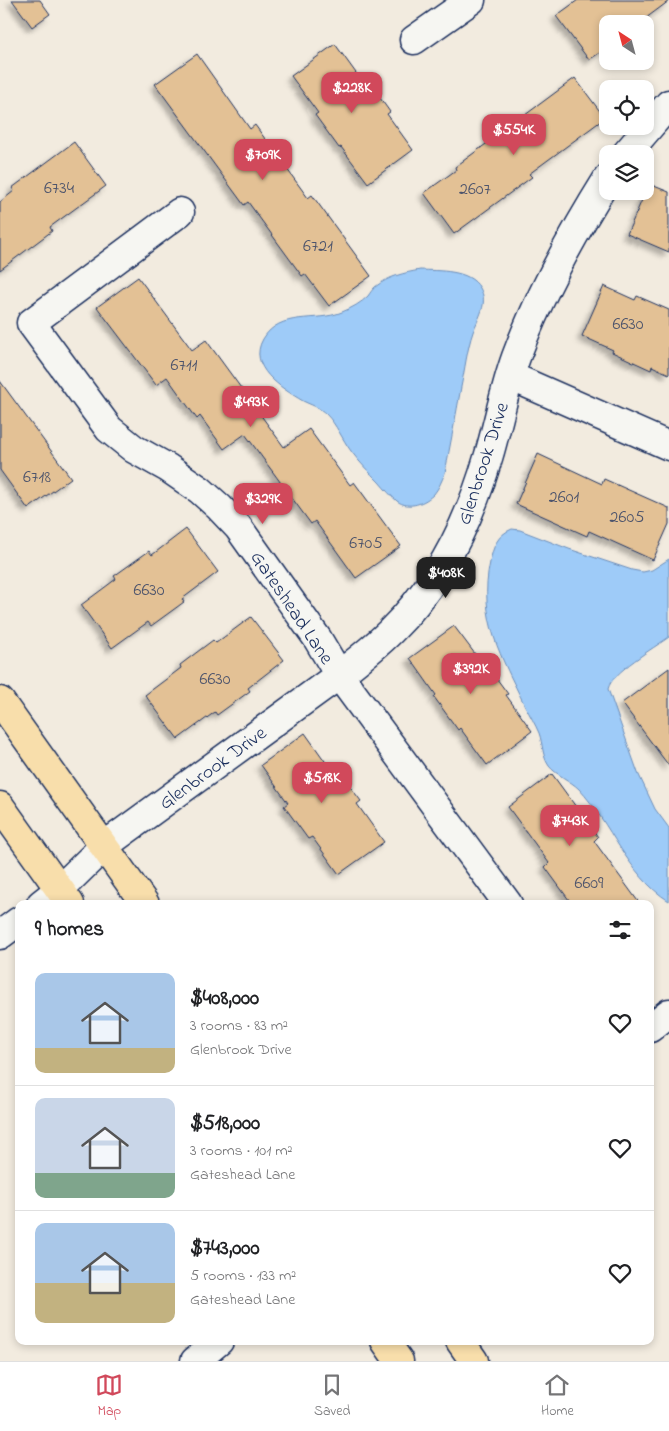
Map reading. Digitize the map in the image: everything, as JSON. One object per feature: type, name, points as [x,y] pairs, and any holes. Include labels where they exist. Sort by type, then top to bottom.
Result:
[{"type":"main road","points":[[0,701],[142,900]]},
{"type":"main road","points":[[0,806],[57,899]]},
{"type":"main road","points":[[388,1345],[399,1361]]},
{"type":"main road","points":[[463,1345],[474,1361]]},
{"type":"street","points":[[414,40],[471,0]]},
{"type":"street","points":[[634,145],[669,104]]},
{"type":"street","name":"Glenbrook Drive","points":[[57,899],[83,866],[104,846],[339,675],[371,650],[410,612],[443,566],[469,513],[488,460],[510,376],[529,327],[568,244],[599,193]]},
{"type":"street","name":"Gateshead Lane","points":[[180,212],[31,323],[109,429],[134,449],[168,468],[200,490],[238,527],[317,638],[339,675],[505,900]]},
{"type":"street","points":[[510,376],[669,446]]},
{"type":"street","points":[[0,935],[15,924]]},
{"type":"street","points":[[654,1025],[669,1013]]},
{"type":"street","points":[[195,1361],[214,1345]]},
{"type":"water","points":[[420,270],[453,272],[469,277],[480,288],[483,305],[468,352],[445,473],[434,494],[422,503],[407,505],[397,501],[361,463],[326,414],[285,390],[269,376],[259,359],[259,349],[263,339],[270,330],[279,324],[342,312],[362,301],[375,287],[386,280]]},
{"type":"water","points":[[512,529],[520,530],[632,570],[643,572],[652,570],[669,559],[669,637],[625,668],[611,682],[608,689],[638,773],[655,809],[669,828],[669,901],[654,890],[642,877],[601,817],[579,789],[549,766],[545,758],[539,733],[500,653],[489,619],[487,583],[494,547],[499,538]]},
{"type":"building","points":[[12,0],[40,0],[50,14],[32,27]]},
{"type":"building","points":[[578,0],[669,0],[650,15],[599,15],[599,53],[589,60],[556,16]]},
{"type":"building","points":[[335,44],[361,80],[365,77],[390,112],[387,114],[413,150],[368,183],[315,115],[318,113],[291,76]]},
{"type":"building","points":[[197,54],[250,129],[255,125],[308,198],[312,195],[371,276],[329,306],[305,274],[302,276],[248,202],[244,205],[155,84]]},
{"type":"building","points":[[575,78],[599,110],[599,122],[529,174],[532,177],[454,234],[424,193],[456,170],[455,167]]},
{"type":"building","points":[[74,142],[106,186],[50,227],[52,231],[0,270],[0,202],[14,191],[12,188]]},
{"type":"building","points":[[654,186],[669,192],[669,252],[627,234],[642,200],[654,200]]},
{"type":"building","points":[[138,277],[192,350],[206,340],[284,447],[309,429],[350,485],[354,482],[401,546],[356,578],[315,521],[311,524],[245,434],[224,449],[200,416],[197,419],[167,377],[156,385],[97,307]]},
{"type":"building","points":[[604,286],[635,300],[637,296],[669,310],[669,374],[652,366],[651,370],[582,336]]},
{"type":"building","points":[[0,381],[71,478],[28,509],[0,470]]},
{"type":"building","points":[[538,454],[602,484],[604,479],[669,508],[669,524],[653,560],[589,531],[587,536],[516,504]]},
{"type":"building","points":[[186,529],[218,572],[182,599],[184,602],[151,626],[148,622],[112,648],[81,605],[116,579],[114,576],[149,551],[152,555]]},
{"type":"building","points":[[251,617],[284,660],[248,688],[250,691],[217,715],[215,712],[178,739],[145,695],[181,668],[180,665],[213,640],[216,643]]},
{"type":"building","points":[[454,626],[481,662],[483,660],[532,731],[487,765],[434,697],[436,695],[410,658]]},
{"type":"building","points":[[669,668],[669,766],[622,703]]},
{"type":"building","points":[[305,733],[332,771],[336,768],[361,801],[357,804],[384,842],[339,874],[312,837],[308,839],[284,806],[288,803],[261,765]]},
{"type":"building","points":[[552,774],[598,837],[594,841],[637,900],[569,900],[545,867],[549,863],[508,807]]}]
